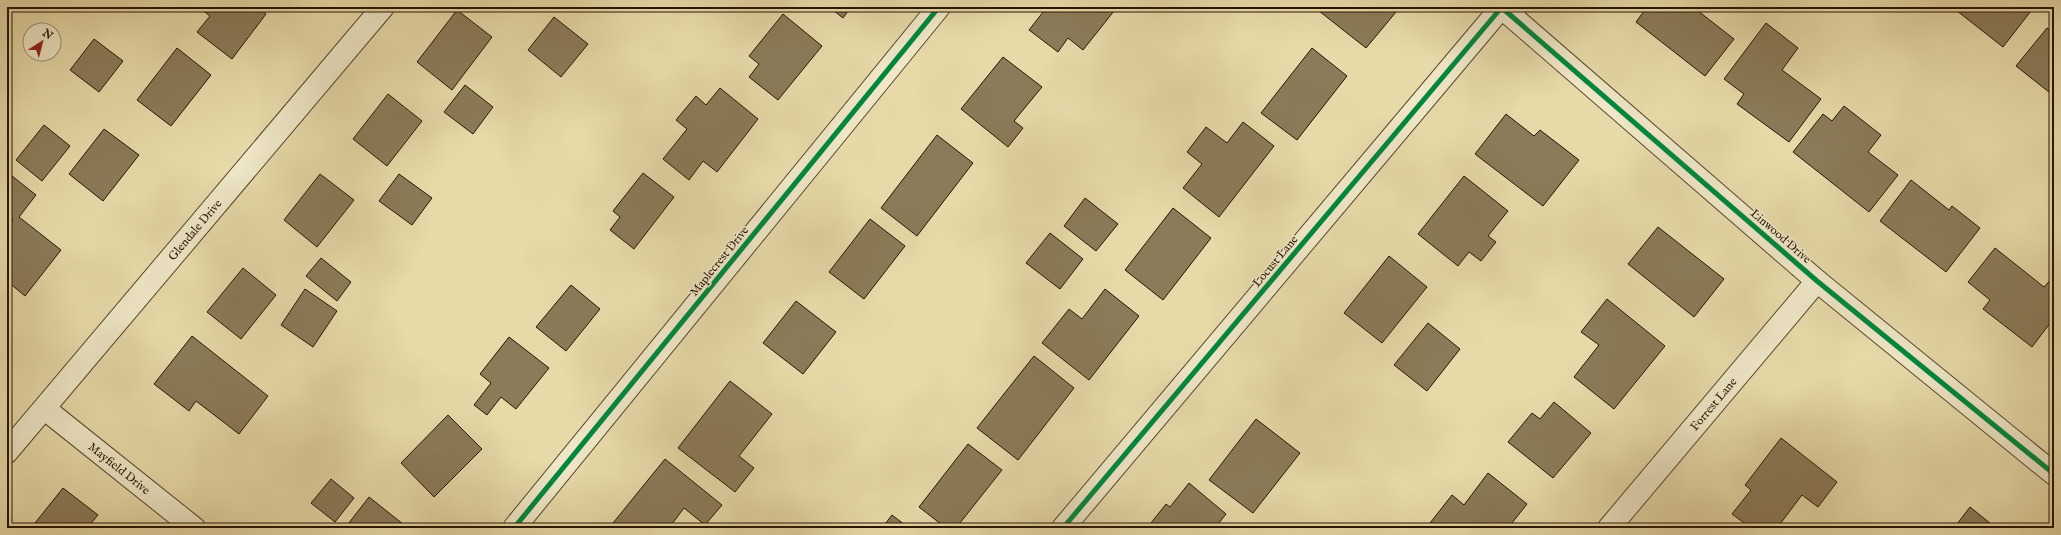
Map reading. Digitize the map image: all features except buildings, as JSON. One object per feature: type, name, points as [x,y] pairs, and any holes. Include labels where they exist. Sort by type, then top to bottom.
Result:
[{"type":"street","name":"Glendale Drive","points":[[7,452],[45,409],[383,7]]},
{"type":"street","name":"Maplecrest Drive","points":[[514,528],[939,7]]},
{"type":"street","name":"Linwood Drive","points":[[1501,7],[1817,281],[2054,474]]},
{"type":"street","name":"Locust Lane","points":[[1063,528],[1501,7]]},
{"type":"street","name":"Forrest Lane","points":[[1609,528],[1817,281]]},
{"type":"street","name":"Mayfield Drive","points":[[45,409],[194,528]]},
{"type":"cycle path","points":[[514,528],[939,7]]},
{"type":"cycle path","points":[[1501,7],[1817,281],[2054,474]]},
{"type":"cycle path","points":[[1063,528],[1501,8]]}]
